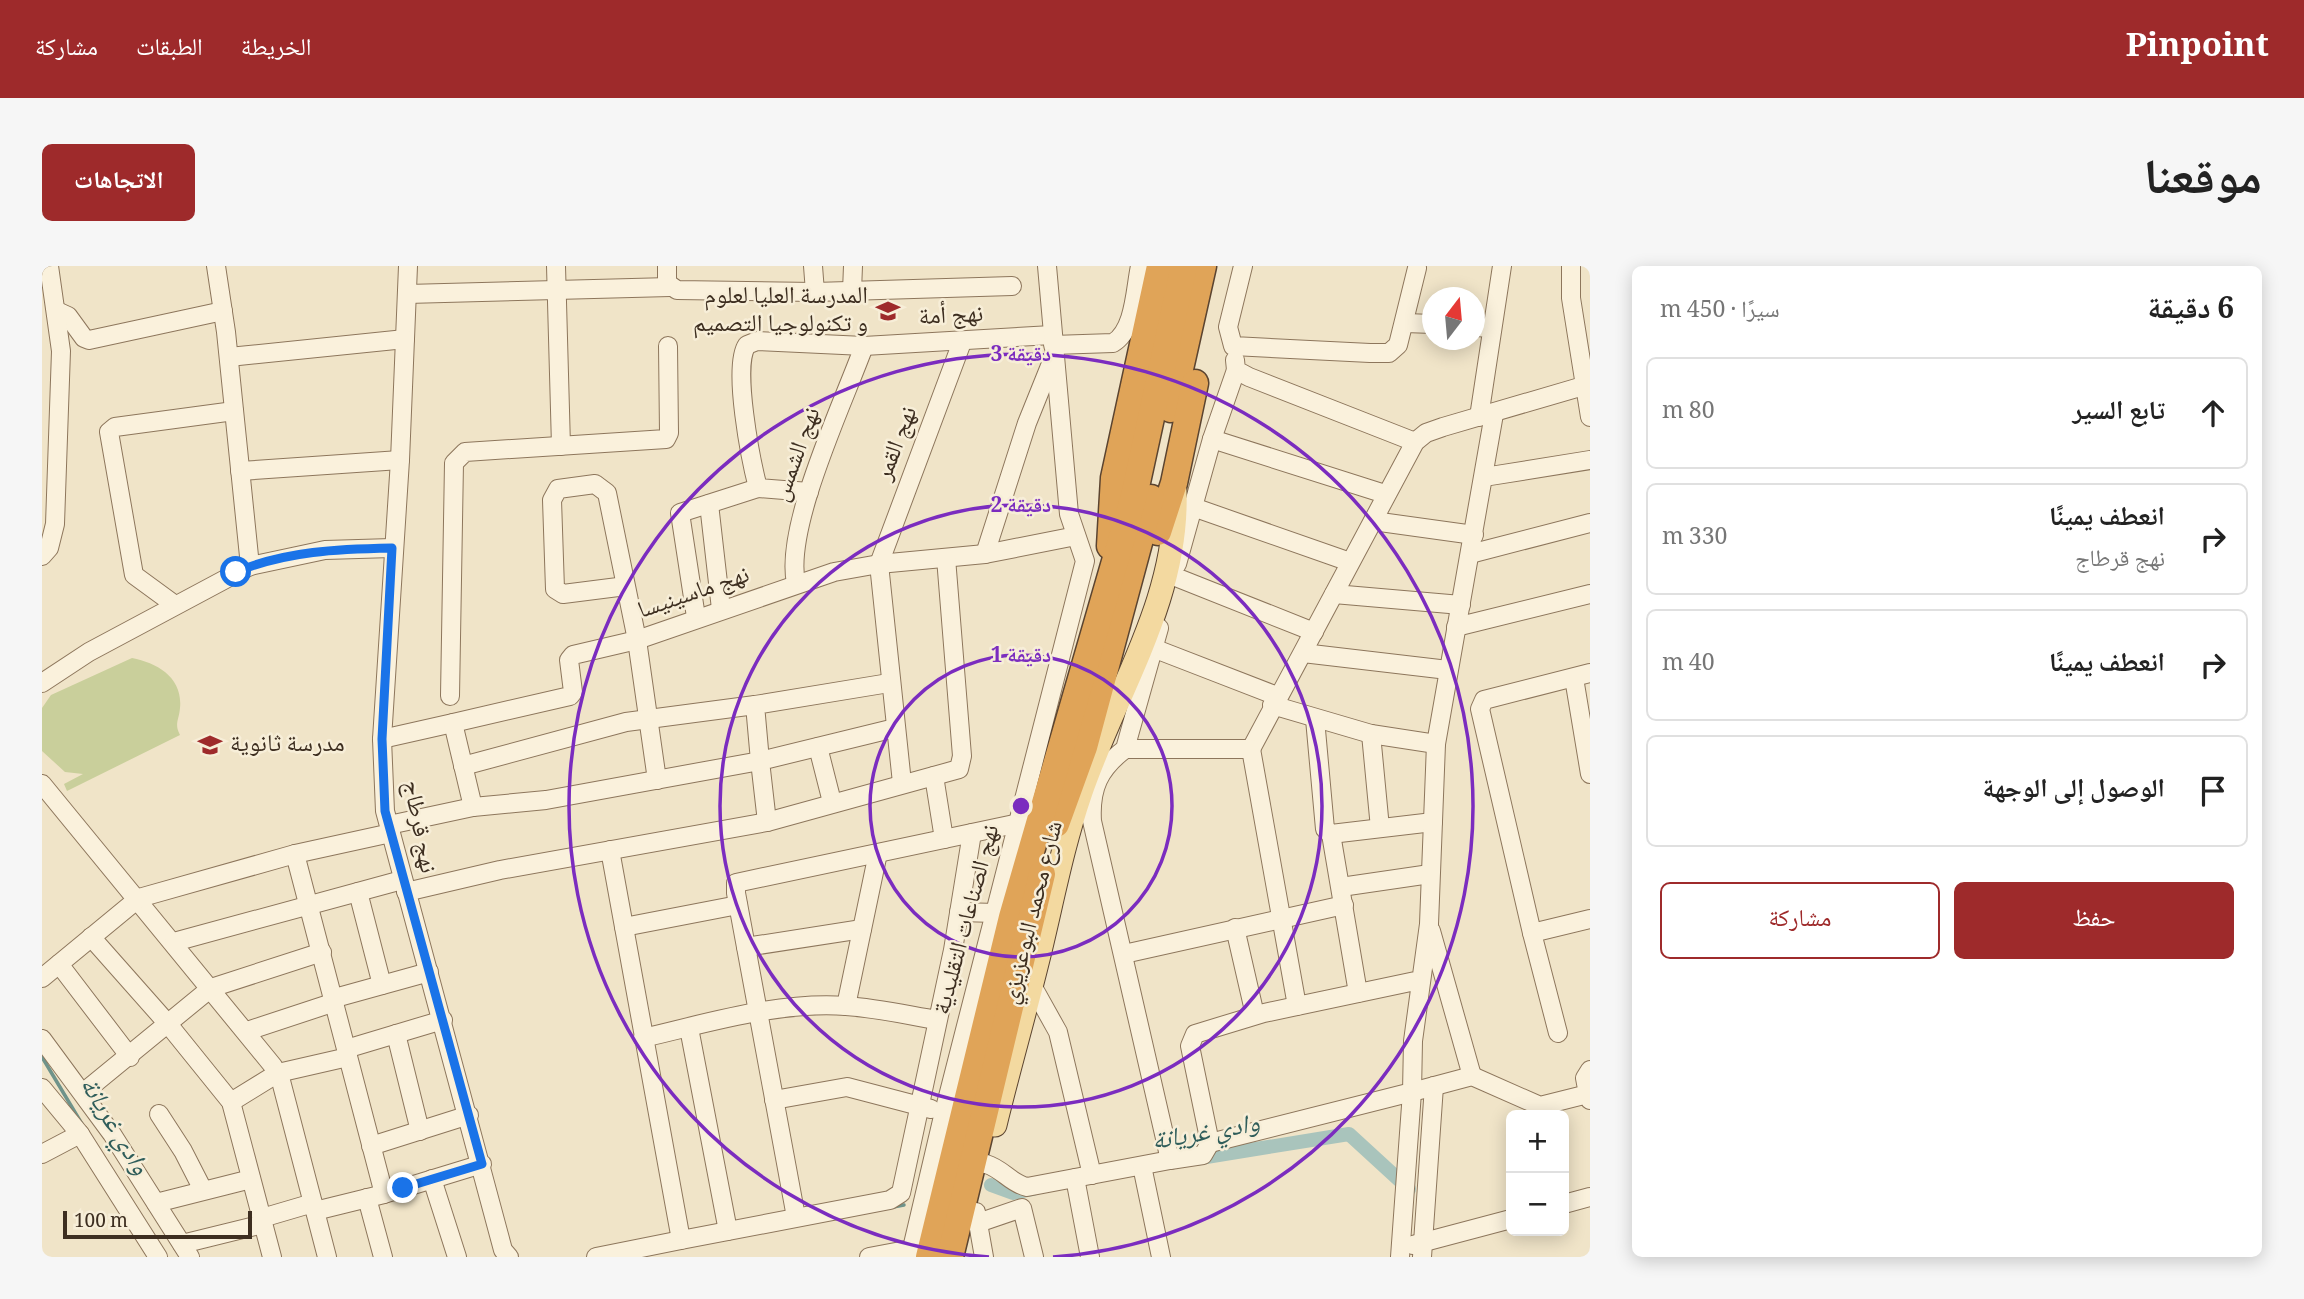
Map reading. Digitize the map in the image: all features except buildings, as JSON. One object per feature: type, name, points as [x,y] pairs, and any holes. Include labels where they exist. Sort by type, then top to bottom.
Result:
[{"type":"highway","name":"شارع محمد البوعزيزي","points":[[1108,587],[1114,478],[1160,266]]},
{"type":"highway","name":"شارع محمد البوعزيزي","points":[[927,1253],[1012,917],[1134,496],[1184,266]]},
{"type":"highway","name":"شارع محمد البوعزيزي","points":[[927,1253],[971,1211],[1026,977],[1047,855],[1063,799],[1084,747],[1133,573],[1203,266]]},
{"type":"highway","name":"شارع محمد البوعزيزي","points":[[1133,573],[1162,523],[1174,483],[1220,266]]},
{"type":"main road","points":[[961,1257],[971,1211],[986,1164],[1026,977],[1063,852],[1082,790],[1133,671],[1169,562],[1176,515],[1174,483]]},
{"type":"street","points":[[42,556],[49,548],[55,524],[57,471],[51,381],[57,311],[49,266]]},
{"type":"street","points":[[216,266],[229,357],[250,566]]},
{"type":"street","name":"نهج قرطاج","points":[[408,266],[400,460],[392,548],[382,739],[383,795],[404,886],[469,1115],[503,1250],[509,1257]]},
{"type":"street","points":[[556,266],[561,446]]},
{"type":"street","points":[[667,266],[670,287]]},
{"type":"street","points":[[813,266],[815,292]]},
{"type":"street","points":[[852,291],[853,266]]},
{"type":"street","name":"نهج الصناعات التقليدية","points":[[927,1253],[944,1112],[1082,582],[1084,550],[1076,536],[1069,513],[1048,266]]},
{"type":"street","name":"نهج أمة","points":[[758,488],[747,446],[741,361],[747,345],[757,341],[864,346],[962,342],[1053,346],[1113,343],[1119,339],[1128,324],[1140,266]]},
{"type":"street","points":[[1170,1160],[1092,821],[1091,803],[1098,775],[1125,749],[1212,439],[1236,370],[1228,327],[1242,266]]},
{"type":"street","points":[[1485,321],[1502,266]]},
{"type":"street","points":[[1571,266],[1571,298],[1588,385],[1590,417]]},
{"type":"street","points":[[1233,346],[1389,353],[1398,345],[1405,324],[1415,267]]},
{"type":"street","points":[[407,294],[670,287],[677,290],[815,292],[1012,286]]},
{"type":"street","points":[[1571,298],[1590,311]]},
{"type":"street","points":[[57,311],[68,316],[84,338],[89,340],[223,311]]},
{"type":"street","points":[[1405,324],[1422,324]]},
{"type":"street","points":[[229,357],[405,339]]},
{"type":"street","name":"نهج القمر","points":[[879,564],[962,342]]},
{"type":"street","points":[[450,696],[454,463],[464,452],[666,439],[669,433],[668,346]]},
{"type":"street","name":"نهج الشمس","points":[[796,583],[793,554],[809,492],[864,346]]},
{"type":"street","points":[[985,554],[1053,346]]},
{"type":"street","points":[[1484,350],[1486,416],[1484,477],[1436,744],[1429,924],[1413,1041],[1401,1252],[1422,1251],[1506,1221]]},
{"type":"street","points":[[1236,370],[1415,442]]},
{"type":"street","points":[[1297,1006],[1251,749],[1415,442],[1426,433],[1588,385]]},
{"type":"street","points":[[175,604],[134,575],[109,432],[116,427],[234,411]]},
{"type":"street","points":[[1212,439],[1385,494]]},
{"type":"street","points":[[240,471],[400,460]]},
{"type":"street","points":[[1484,477],[1590,460]]},
{"type":"street","points":[[626,586],[564,594],[555,589],[552,500],[558,489],[595,484],[607,493],[626,586],[637,640],[657,780]]},
{"type":"street","points":[[696,617],[679,519],[683,511],[758,488],[809,492]]},
{"type":"street","points":[[709,503],[721,609]]},
{"type":"street","points":[[1193,507],[1350,562]]},
{"type":"street","points":[[1373,521],[1472,545],[1590,523]]},
{"type":"street","name":"نهج ماسينيسا","points":[[453,723],[570,696],[573,692],[569,660],[573,655],[637,640],[796,583],[879,564],[985,554],[1076,536]]},
{"type":"street","points":[[42,683],[89,652],[250,566],[325,550],[392,548]]},
{"type":"street","points":[[174,942],[358,892],[767,821],[902,783],[952,772],[962,764],[946,558]]},
{"type":"street","points":[[879,564],[889,683],[902,783]]},
{"type":"street","points":[[1174,576],[1314,632]]},
{"type":"street","points":[[1334,594],[1461,605]]},
{"type":"street","points":[[1456,626],[1590,594]]},
{"type":"street","points":[[1153,648],[1315,719],[1371,734],[1436,744]]},
{"type":"street","points":[[1303,653],[1448,670]]},
{"type":"street","points":[[1558,1033],[1532,933],[1480,705],[1484,700],[1582,676],[1590,775]]},
{"type":"street","points":[[463,766],[647,718],[755,705],[889,683]]},
{"type":"street","points":[[755,705],[767,821]]},
{"type":"street","points":[[1315,719],[1325,829],[1331,834],[1358,993]]},
{"type":"street","points":[[382,739],[453,723],[473,807]]},
{"type":"street","points":[[42,978],[139,898],[473,807],[546,800],[760,761],[895,728]]},
{"type":"street","points":[[1371,734],[1380,828]]},
{"type":"street","points":[[818,747],[832,802]]},
{"type":"street","points":[[1125,749],[1251,749]]},
{"type":"street","points":[[934,776],[944,839]]},
{"type":"street","points":[[42,784],[139,898],[278,1073],[327,1257]]},
{"type":"street","points":[[1331,834],[1433,822]]},
{"type":"street","points":[[796,1217],[735,887],[740,881],[1019,823]]},
{"type":"street","points":[[596,1257],[895,1198],[905,1179],[959,912],[972,833]]},
{"type":"street","points":[[610,850],[681,1240]]},
{"type":"street","points":[[846,1006],[878,853]]},
{"type":"street","points":[[295,854],[371,1146],[383,1257]]},
{"type":"street","points":[[1341,887],[1430,874]]},
{"type":"street","points":[[358,892],[382,985]]},
{"type":"street","points":[[624,927],[738,905]]},
{"type":"street","points":[[1124,954],[1345,905]]},
{"type":"street","points":[[959,912],[996,913]]},
{"type":"street","points":[[1532,933],[1590,919]]},
{"type":"street","points":[[1429,924],[1472,1076]]},
{"type":"street","points":[[1234,928],[1255,1016]]},
{"type":"street","points":[[746,947],[862,929]]},
{"type":"street","points":[[91,937],[168,1024],[231,1102],[272,1257]]},
{"type":"street","points":[[84,1092],[211,988],[322,952]]},
{"type":"street","points":[[59,964],[130,1057]]},
{"type":"street","points":[[247,1031],[335,1000],[429,972]]},
{"type":"street","points":[[1026,977],[1058,1032],[1083,1177],[1090,1257]]},
{"type":"street","points":[[986,1164],[1001,1170],[1017,1185],[1027,1187],[1201,1156],[1208,1151],[1210,1143],[1191,1039],[1200,1030],[1420,980]]},
{"type":"street","points":[[643,1038],[758,1013],[846,1006],[937,1020]]},
{"type":"street","points":[[231,1102],[278,1073],[443,1020]]},
{"type":"street","points":[[689,1028],[728,1231]]},
{"type":"street","points":[[396,1034],[420,1131]]},
{"type":"street","points":[[42,1038],[84,1092],[186,1250],[263,1221],[314,1207],[376,1196],[482,1164]]},
{"type":"street","points":[[1210,1143],[1472,1076],[1540,1106],[1589,1097],[1585,1078],[1590,1070]]},
{"type":"street","points":[[1422,1251],[1434,1086]]},
{"type":"street","points":[[774,1100],[847,1087],[944,1112]]},
{"type":"street","points":[[42,1088],[80,1134],[158,1257]]},
{"type":"street","points":[[159,1114],[183,1151],[202,1190]]},
{"type":"street","points":[[371,1146],[469,1115]]},
{"type":"street","points":[[42,1154],[80,1134]]},
{"type":"street","points":[[1142,1166],[1161,1257]]},
{"type":"street","points":[[156,1203],[251,1179]]},
{"type":"street","points":[[432,1179],[457,1257]]},
{"type":"street","points":[[1027,1187],[1022,1208],[1034,1257]]},
{"type":"street","points":[[1569,1203],[1590,1197]]},
{"type":"street","points":[[984,1257],[971,1211],[1022,1208]]},
{"type":"street","points":[[869,1257],[927,1253]]},
{"type":"green space","points":[[132,658],[159,668],[173,680],[180,697],[177,725],[180,735],[67,791],[64,784],[83,774],[65,772],[42,751],[42,708],[51,695]]},
{"type":"waterway","name":"وادي غريانة","points":[[42,1057],[82,1124]]},
{"type":"waterway","name":"وادي غريانة","points":[[1194,1159],[1349,1134],[1409,1189]]},
{"type":"waterway","name":"وادي غريانة","points":[[991,1185],[1013,1193],[1033,1189]]},
{"type":"waterway","name":"وادي غريانة","points":[[893,1207],[904,1205]]},
{"type":"place","name":"المدرسة العليا لعلوم و تكنولوجيا التصميم","points":[[888,311]]},
{"type":"place","name":"مدرسة ثانوية","points":[[210,745]]},
{"type":"route","points":[[236,572],[270,560],[325,550],[392,548],[382,739],[385,811],[482,1164],[403,1188]]}]
